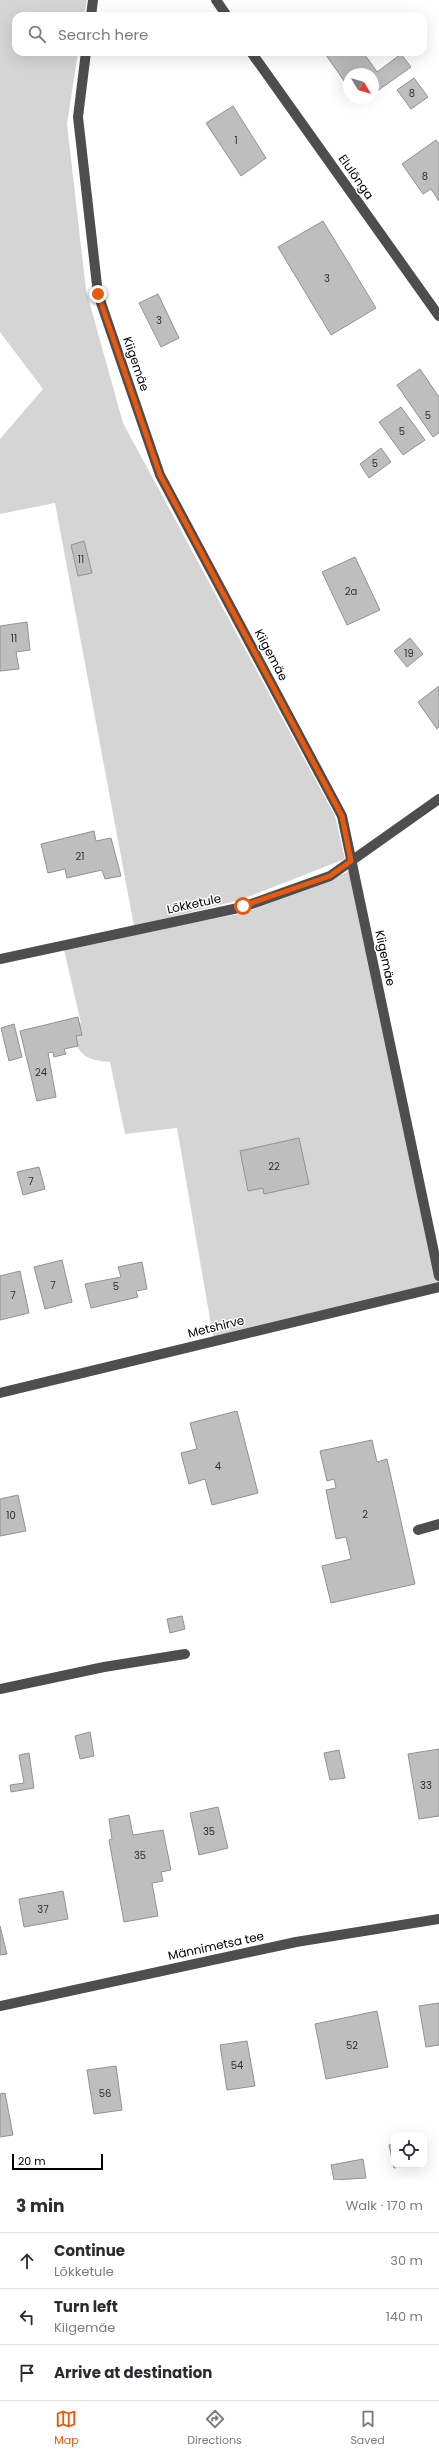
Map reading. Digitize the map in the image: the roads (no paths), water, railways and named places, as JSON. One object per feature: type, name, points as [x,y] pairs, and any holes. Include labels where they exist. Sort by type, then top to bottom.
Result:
[{"type":"street","points":[[92,12],[93,0]]},
{"type":"street","points":[[216,0],[224,12]]},
{"type":"street","name":"Kiigemäe","points":[[86,56],[78,117],[98,294],[160,475],[342,816],[439,1276]]},
{"type":"street","name":"Elulõnga","points":[[255,56],[439,316]]},
{"type":"street","name":"Lõkketule","points":[[0,959],[243,906],[330,876],[439,799]]},
{"type":"street","name":"Metshirve","points":[[0,1393],[439,1287]]},
{"type":"street","points":[[418,1530],[439,1524]]},
{"type":"street","points":[[0,1689],[104,1667],[185,1654]]},
{"type":"street","name":"Männimetsa tee","points":[[0,2006],[296,1942],[439,1919]]}]
